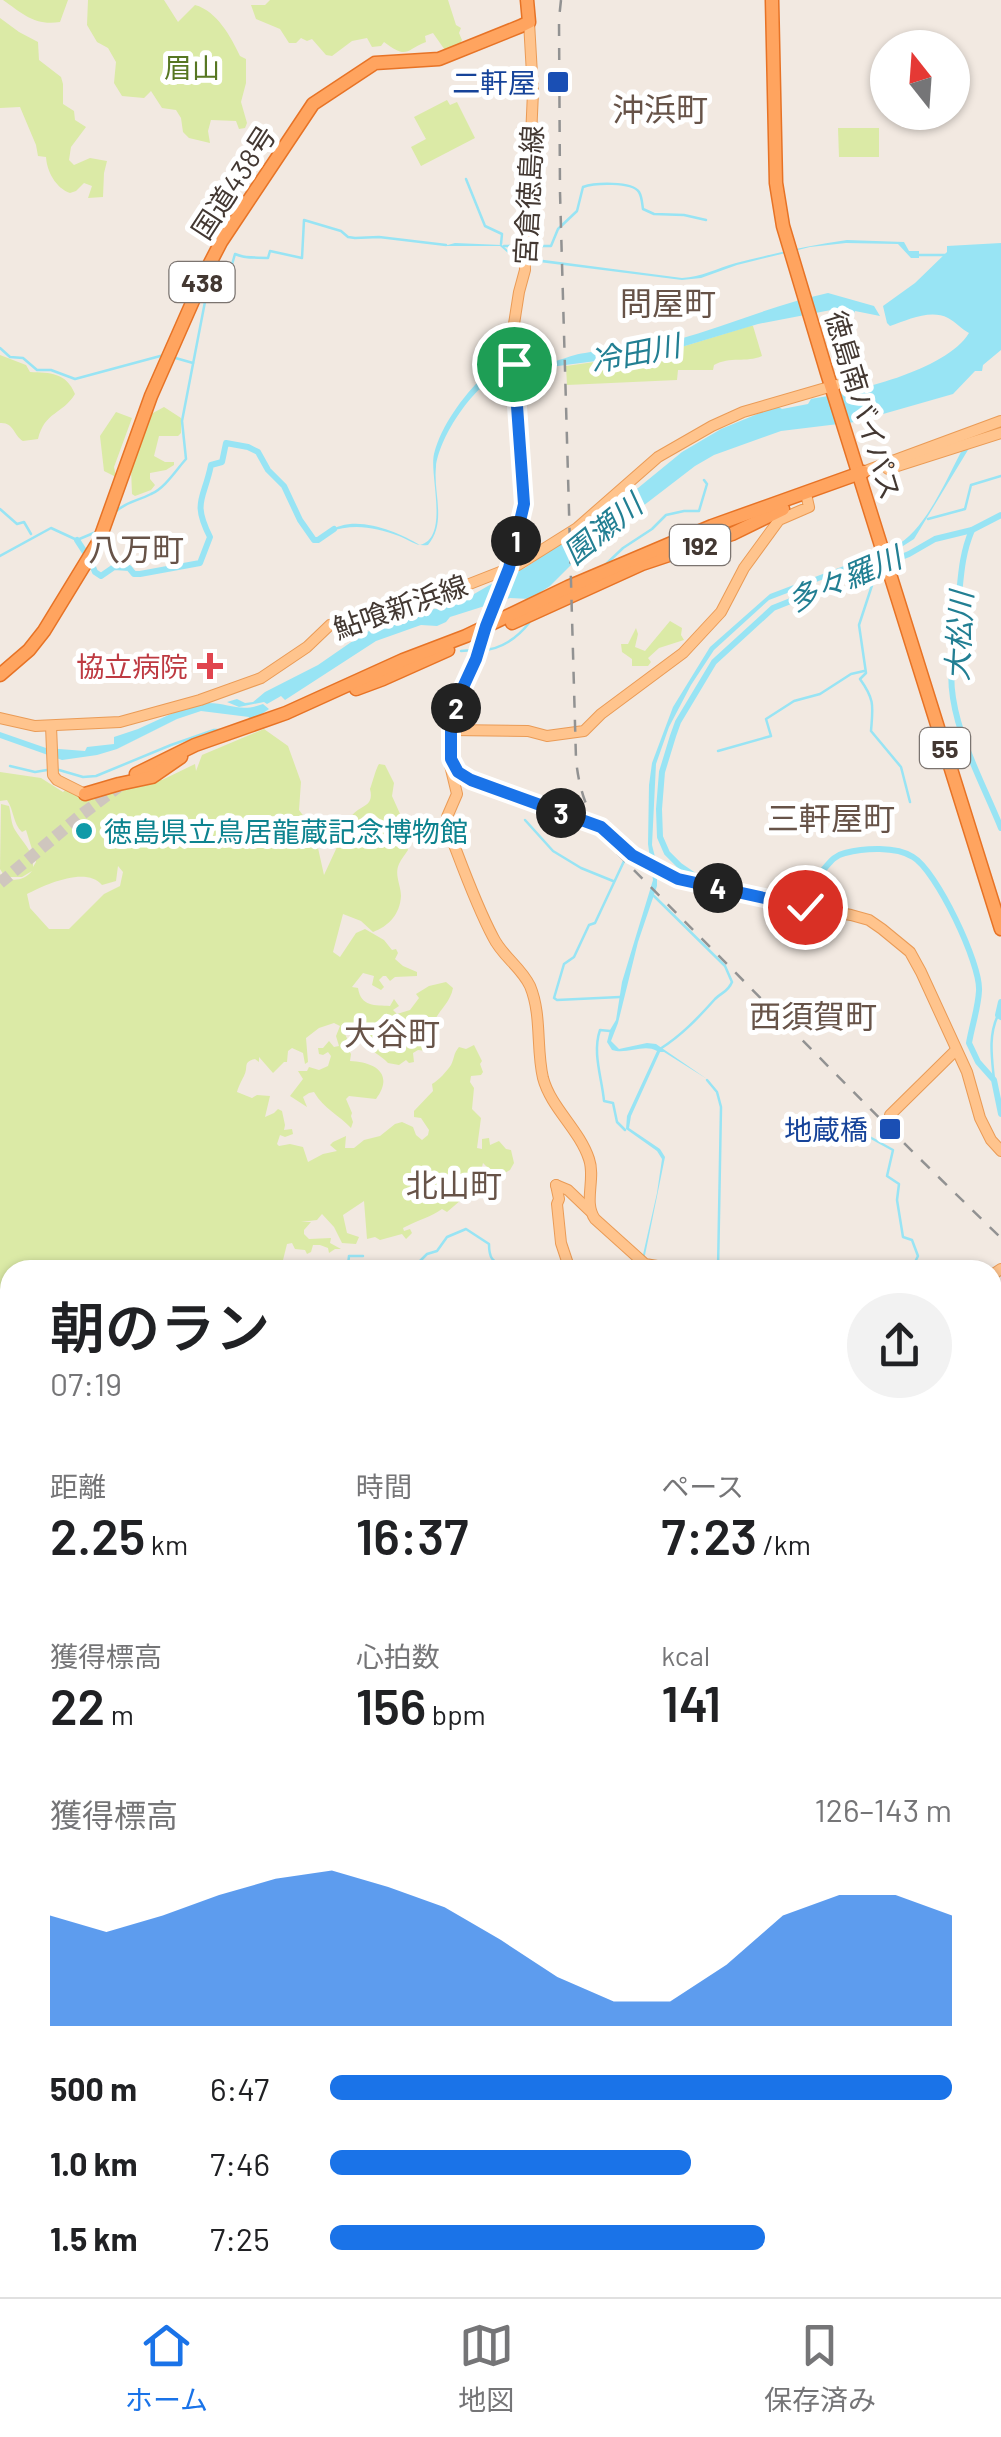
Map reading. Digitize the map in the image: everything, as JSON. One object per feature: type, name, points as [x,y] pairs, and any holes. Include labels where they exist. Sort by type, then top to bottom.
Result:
[{"type":"highway","points":[[527,0],[529,22]]},
{"type":"highway","name":"徳島南バイパス","points":[[774,0],[780,177],[793,251],[1001,918]]},
{"type":"highway","name":"国道438号","points":[[0,675],[30,650],[99,541],[151,396],[207,269],[313,104],[375,63],[439,59],[529,22]]},
{"type":"highway","name":"192","points":[[484,632],[568,587],[712,526],[862,475]]},
{"type":"highway","name":"192","points":[[224,736],[137,774],[194,746],[375,682],[407,663],[540,611],[653,559],[732,534],[807,496]]},
{"type":"highway","name":"徳島南バイパス","points":[[891,567],[1001,930]]},
{"type":"highway","points":[[84,793],[152,778],[210,742]]},
{"type":"highway","points":[[84,793],[194,746]]},
{"type":"main road","name":"宮倉徳島線","points":[[451,730],[459,696],[509,569],[525,493],[511,343],[526,259],[524,224],[533,92],[529,22]]},
{"type":"main road","name":"鮎喰新浜線","points":[[0,718],[50,727],[120,722],[203,699],[272,672],[330,626],[394,614],[528,559],[577,528],[676,445],[739,413],[835,389]]},
{"type":"main road","points":[[862,475],[1001,421]]},
{"type":"main road","points":[[862,475],[962,445],[974,432],[1001,433]]},
{"type":"main road","points":[[590,1210],[589,1158],[543,1078],[536,1004],[530,987],[493,937],[447,824],[457,796],[451,730],[528,731],[547,736],[584,731],[683,654],[721,612],[744,568],[776,523],[808,509],[807,496]]},
{"type":"main road","points":[[50,727],[53,774],[57,780],[84,793]]},
{"type":"main road","points":[[451,759],[466,778],[605,829],[626,851],[686,882],[851,914],[874,923],[910,952],[970,1082],[980,1118],[1001,1150]]},
{"type":"main road","points":[[890,1115],[956,1050]]},
{"type":"main road","points":[[567,1260],[561,1243],[556,1185],[568,1190],[590,1210],[637,1260]]},
{"type":"green space","points":[[3,0],[68,0],[60,22],[51,23],[30,18]]},
{"type":"green space","name":"眉山","points":[[88,0],[164,0],[178,22],[195,5],[210,13],[246,59],[241,102],[245,128],[239,129],[236,121],[211,120],[210,143],[189,138],[176,110],[162,108],[151,91],[144,98],[122,96],[114,83],[116,62],[87,25]]},
{"type":"green space","name":"眉山","points":[[270,0],[448,0],[456,25],[461,28],[462,40],[457,49],[447,53],[433,33],[425,36],[426,42],[406,52],[384,42],[372,47],[367,38],[352,41],[332,56],[326,55],[312,39],[289,43],[280,29],[256,19],[251,5],[265,5]]},
{"type":"green space","points":[[0,18],[38,42],[39,60],[61,77],[63,104],[86,127],[71,147],[69,160],[74,165],[90,158],[107,161],[103,197],[88,198],[92,186],[84,183],[70,193],[60,187],[50,174],[46,157],[38,156],[20,107],[0,108]]},
{"type":"green space","points":[[447,100],[450,105],[457,102],[475,138],[421,166],[411,147],[426,139],[414,117]]},
{"type":"green space","points":[[838,128],[879,130],[879,157],[839,157]]},
{"type":"green space","points":[[750,326],[762,356],[720,362],[713,370],[678,370],[677,380],[567,385],[566,366],[665,352]]},
{"type":"green space","points":[[0,355],[26,365],[30,372],[62,378],[75,394],[49,418],[38,439],[23,441],[8,425],[0,423]]},
{"type":"green space","points":[[164,407],[181,418],[181,433],[159,436],[154,456],[174,465],[150,473],[155,485],[135,496],[131,469],[151,414]]},
{"type":"green space","points":[[116,412],[132,418],[114,467],[116,477],[104,471],[100,436]]},
{"type":"green space","points":[[670,621],[682,628],[684,640],[659,648],[648,658],[648,666],[632,666],[632,659],[622,652],[621,644],[628,644],[636,628],[635,647],[645,651]]},
{"type":"green space","points":[[264,729],[288,746],[301,782],[299,810],[314,830],[324,875],[343,834],[348,833],[351,817],[370,800],[379,764],[385,765],[394,783],[392,796],[405,825],[408,850],[398,868],[400,902],[393,919],[373,932],[361,921],[343,914],[333,952],[340,957],[356,933],[365,929],[392,950],[396,949],[395,959],[417,972],[417,976],[395,977],[390,981],[383,976],[379,980],[384,987],[381,990],[372,985],[374,976],[363,973],[352,987],[358,988],[362,999],[370,1004],[390,1006],[394,999],[399,1006],[393,1010],[397,1014],[410,1010],[419,998],[416,994],[429,986],[446,982],[453,988],[433,1025],[437,1030],[434,1043],[426,1051],[413,1053],[414,1062],[388,1063],[366,1043],[376,1039],[364,1034],[345,1034],[350,1061],[374,1067],[383,1082],[376,1099],[346,1099],[352,1113],[351,1128],[314,1092],[303,1097],[307,1107],[290,1096],[303,1079],[298,1071],[328,1066],[331,1056],[328,1052],[319,1054],[318,1048],[329,1041],[334,1047],[339,1046],[336,1036],[340,1026],[334,1023],[319,1028],[306,1038],[305,1064],[303,1053],[292,1048],[287,1062],[273,1073],[259,1057],[259,1062],[248,1062],[237,1092],[252,1098],[270,1096],[265,1117],[278,1109],[282,1111],[284,1130],[292,1129],[293,1134],[280,1135],[277,1144],[303,1147],[308,1162],[337,1151],[330,1145],[346,1136],[345,1148],[354,1148],[402,1122],[413,1127],[422,1140],[429,1130],[421,1118],[414,1117],[414,1111],[433,1091],[432,1084],[449,1067],[459,1047],[474,1045],[483,1072],[471,1076],[470,1082],[474,1088],[472,1109],[481,1118],[477,1148],[482,1149],[482,1139],[489,1138],[490,1145],[499,1141],[511,1150],[514,1163],[510,1170],[495,1175],[501,1186],[487,1194],[484,1189],[491,1184],[483,1163],[475,1184],[480,1189],[478,1195],[473,1187],[467,1188],[471,1201],[461,1200],[447,1212],[442,1209],[403,1228],[412,1233],[406,1239],[402,1234],[367,1239],[364,1201],[343,1215],[347,1233],[359,1237],[356,1244],[342,1243],[322,1214],[317,1220],[301,1222],[311,1222],[304,1230],[309,1239],[331,1238],[330,1243],[341,1249],[329,1253],[328,1248],[313,1245],[307,1254],[295,1249],[292,1243],[287,1244],[283,1260],[0,1260],[0,874],[8,879],[17,880],[25,877],[32,871],[22,877],[5,877],[0,869],[1,804],[9,806],[14,828],[30,852],[33,867],[36,862],[26,830],[19,829],[7,800],[0,801],[0,772],[41,778],[63,792],[68,787],[77,791],[162,780],[195,764],[196,771],[202,755]],"holes":[[[118,866],[123,872],[120,886],[104,894],[69,929],[49,929],[30,908],[27,894],[77,877],[87,877],[102,885],[116,881]]]},
{"type":"water","points":[[847,240],[904,242],[909,251],[919,251],[919,258],[911,258],[898,244],[846,243],[810,247],[682,280],[515,259],[500,246],[444,246],[502,245],[514,256],[682,278],[777,253]]},
{"type":"water","name":"園瀬川","points":[[1001,243],[1001,350],[953,394],[855,422],[781,431],[714,455],[587,549],[550,586],[530,599],[510,598],[450,617],[437,626],[421,625],[376,641],[285,700],[281,696],[267,704],[239,707],[227,702],[253,702],[382,624],[462,601],[525,568],[627,497],[682,452],[721,429],[777,406],[782,409],[808,404],[811,399],[897,378],[941,358],[969,333],[948,318],[934,315],[890,326],[883,306],[915,283],[947,252],[947,246]]},
{"type":"water","points":[[828,293],[874,306],[880,316],[855,311],[847,330],[834,332],[831,310],[758,324],[665,352],[504,373],[493,378],[460,412],[444,441],[436,467],[437,527],[428,545],[420,545],[429,540],[436,518],[433,464],[437,443],[447,422],[483,377],[507,367],[676,340]]},
{"type":"water","points":[[971,445],[914,539],[892,553],[769,600],[714,650],[669,727],[656,764],[652,845],[657,886],[611,1041],[619,1049],[656,1044],[707,1079],[660,1052],[631,1116],[629,1128],[660,1149],[665,1157],[644,1260],[662,1159],[626,1129],[627,1116],[657,1051],[612,1050],[607,1042],[653,880],[648,844],[649,785],[652,763],[673,707],[710,647],[770,594],[905,540],[933,505],[961,452]]},
{"type":"water","points":[[350,524],[387,530],[420,545],[364,527],[328,532]]},
{"type":"water","points":[[208,703],[241,708],[263,704],[269,709],[246,725],[249,717],[201,711],[117,749],[62,760],[0,738],[0,732],[46,748],[85,751],[87,747],[114,744],[114,737],[184,708]]},
{"type":"waterway","points":[[466,179],[485,226],[502,234],[501,244]]},
{"type":"waterway","points":[[529,246],[551,246],[558,229],[577,211],[583,187],[595,185],[635,188],[643,209],[654,214],[706,220]]},
{"type":"waterway","points":[[115,512],[156,491],[186,459],[182,421],[209,281],[227,282],[235,254],[268,258],[270,251],[302,258],[304,220],[341,231],[348,237],[446,245]]},
{"type":"waterway","points":[[504,246],[521,246]]},
{"type":"waterway","points":[[918,255],[945,255]]},
{"type":"waterway","points":[[0,348],[10,357],[23,358],[37,370],[51,370],[75,379],[164,355]]},
{"type":"waterway","points":[[172,357],[193,363]]},
{"type":"waterway","name":"冷田川","points":[[90,560],[101,576],[114,567],[140,574],[200,563],[210,537],[201,501],[211,465],[222,462],[226,443],[258,452],[284,486],[314,540],[334,529]]},
{"type":"waterway","points":[[928,519],[965,509],[971,485],[1001,476]]},
{"type":"waterway","name":"園瀬川","points":[[604,566],[666,515],[699,511],[707,484],[704,480]]},
{"type":"waterway","points":[[0,509],[17,524],[24,522],[31,534]]},
{"type":"waterway","name":"多々羅川","points":[[702,881],[667,853],[660,837],[659,809],[662,772],[678,722],[714,662],[773,608],[1001,515]]},
{"type":"waterway","points":[[0,556],[51,528],[77,540],[96,532]]},
{"type":"waterway","name":"大松川","points":[[972,530],[962,567],[952,687],[967,748],[1001,828]]},
{"type":"waterway","name":"冷田川","points":[[77,540],[88,557]]},
{"type":"waterway","points":[[878,567],[859,625],[866,673],[860,679],[872,704],[871,731],[901,767],[910,802]]},
{"type":"waterway","points":[[482,650],[508,642],[529,623]]},
{"type":"waterway","points":[[461,651],[474,650]]},
{"type":"waterway","points":[[718,751],[771,736],[766,719],[794,701],[820,694],[851,674],[864,671]]},
{"type":"waterway","points":[[59,770],[83,777],[96,776],[171,745],[221,730]]},
{"type":"waterway","points":[[10,766],[35,772],[47,770]]},
{"type":"waterway","points":[[525,820],[553,851],[613,881]]},
{"type":"waterway","name":"多々羅川","points":[[768,895],[776,897],[810,880],[836,857],[853,851],[898,851],[923,865],[945,898],[973,960],[979,991],[969,1043],[978,1062],[994,1080],[1001,1114]]},
{"type":"waterway","points":[[620,997],[554,998],[564,964],[574,957],[589,925],[595,923],[625,859]]},
{"type":"waterway","points":[[654,896],[725,966],[732,982],[660,1049]]},
{"type":"waterway","name":"大松川","points":[[1001,1002],[1001,1017]]},
{"type":"waterway","points":[[994,1080],[992,1039],[998,1015]]},
{"type":"waterway","points":[[610,1031],[600,1030],[598,1066],[604,1101],[613,1103],[617,1122],[625,1130]]},
{"type":"waterway","points":[[707,1080],[717,1092],[721,1107],[718,1260]]},
{"type":"waterway","points":[[855,1129],[893,1150],[887,1176],[899,1184],[897,1200],[903,1237],[912,1240],[916,1260]]},
{"type":"waterway","points":[[421,1260],[437,1251],[447,1237],[466,1229],[489,1244],[495,1260]]},
{"type":"waterway","points":[[349,1260],[349,1256],[363,1256]]},
{"type":"tunnel","points":[[0,883],[122,784]]},
{"type":"railway","points":[[561,0],[560,192],[576,759],[583,796],[614,850],[1001,1238]]},
{"type":"place","name":"二軒屋","points":[[558,82]]},
{"type":"place","name":"協立病院","points":[[210,666]]},
{"type":"place","name":"徳島県立鳥居龍蔵記念博物館","points":[[84,831]]},
{"type":"place","name":"地蔵橋","points":[[890,1129]]},
{"type":"district","name":"沖浜町","points":[[660,108]]},
{"type":"district","name":"問屋町","points":[[668,302]]},
{"type":"district","name":"八万町","points":[[136,548]]},
{"type":"district","name":"三軒屋町","points":[[831,817]]},
{"type":"district","name":"西須賀町","points":[[813,1015]]},
{"type":"district","name":"大谷町","points":[[392,1032]]},
{"type":"district","name":"北山町","points":[[454,1184]]},
{"type":"route","points":[[514,364],[524,504],[509,568],[459,696],[451,730],[452,763],[471,780],[601,827],[626,851],[678,879],[805,907]]}]
